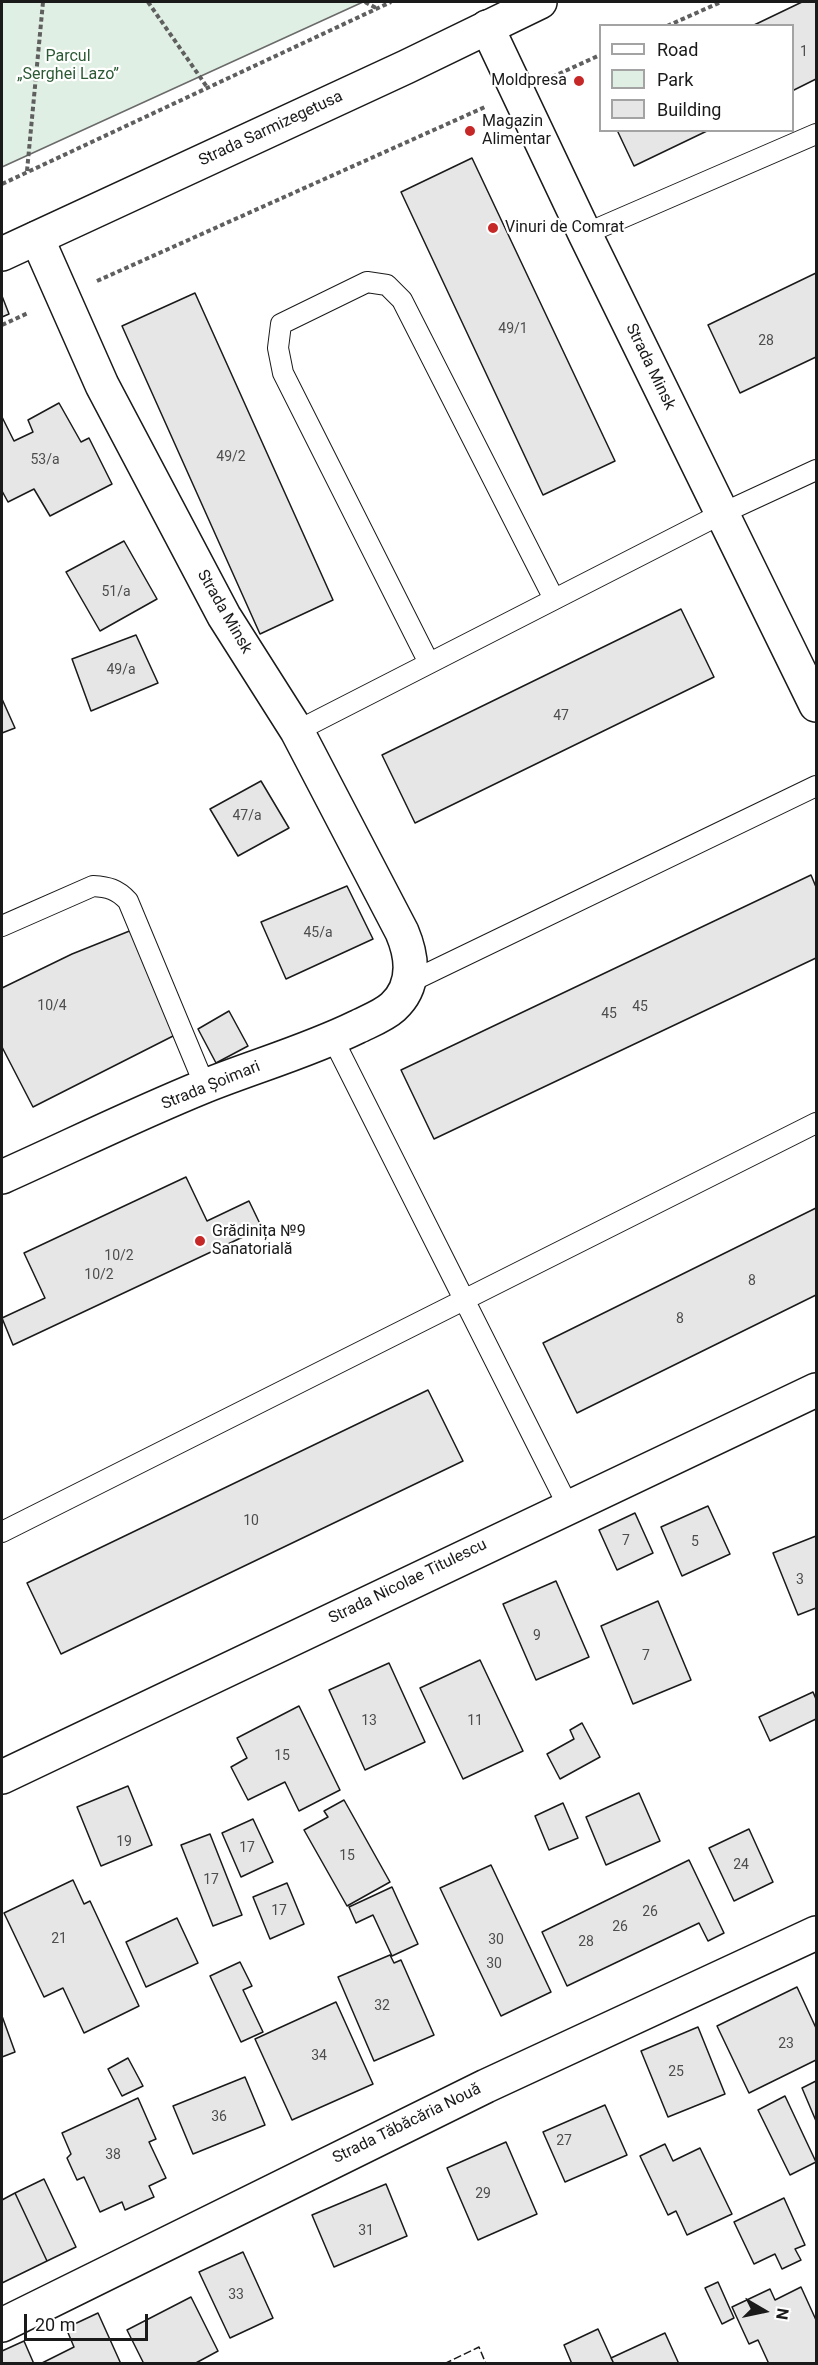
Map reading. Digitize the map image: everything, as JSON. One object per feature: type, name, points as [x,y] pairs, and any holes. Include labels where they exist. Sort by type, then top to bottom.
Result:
[{"type":"street","name":"Strada Sarmizegetusa","points":[[2,254],[406,67],[540,2]]},
{"type":"street","name":"Strada Minsk","points":[[487,27],[585,234],[816,705]]},
{"type":"street","name":"Strada Minsk","points":[[37,238],[102,385],[224,616],[297,731],[402,932],[411,957],[408,983]]},
{"type":"street","name":"Strada Șoimari","points":[[2,1177],[205,1086],[333,1039],[385,1013],[402,996],[408,983]]},
{"type":"street","name":"Strada Nicolae Titulescu","points":[[2,1777],[816,1390]]},
{"type":"street","name":"Strada Tăbăcăria Nouă","points":[[2,2325],[486,2086],[816,1933]]},
{"type":"lane","points":[[585,234],[816,134]]},
{"type":"lane","points":[[429,663],[283,373],[278,348],[281,324],[368,282],[387,285],[402,300],[554,599]]},
{"type":"lane","points":[[297,731],[723,513],[816,470]]},
{"type":"lane","points":[[408,983],[816,786]]},
{"type":"lane","points":[[2,926],[93,886],[109,887],[121,893],[128,901],[205,1086]]},
{"type":"lane","points":[[333,1039],[568,1506]]},
{"type":"lane","points":[[2,1532],[816,1123]]},
{"type":"path","points":[[27,172],[43,2]]},
{"type":"path","points":[[148,2],[207,87]]},
{"type":"path","points":[[365,2],[377,8]]},
{"type":"path","points":[[2,184],[391,2]]},
{"type":"path","points":[[672,24],[721,2]]},
{"type":"path","points":[[2,325],[436,128]]},
{"type":"green space","name":"Parcul „Serghei Lazo”","points":[[2,2],[363,2],[2,167]]},
{"type":"building","points":[[802,2],[816,2],[816,79],[794,90],[794,24],[756,24]]},
{"type":"building","points":[[618,132],[705,132],[634,166]]},
{"type":"building","points":[[472,158],[615,461],[543,495],[401,192]]},
{"type":"building","points":[[816,273],[816,357],[740,393],[708,325]]},
{"type":"building","points":[[195,293],[333,600],[260,634],[122,326]]},
{"type":"building","points":[[2,296],[9,314],[2,317]]},
{"type":"building","points":[[59,403],[81,442],[89,438],[112,484],[50,516],[34,489],[8,502],[2,491],[2,417],[14,441],[33,432],[28,420]]},
{"type":"building","points":[[124,541],[157,599],[100,631],[66,572]]},
{"type":"building","points":[[681,609],[714,677],[415,823],[382,755]]},
{"type":"building","points":[[136,635],[158,683],[91,711],[72,659]]},
{"type":"building","points":[[2,699],[15,728],[2,733]]},
{"type":"building","points":[[261,781],[289,828],[238,856],[210,809]]},
{"type":"building","points":[[811,875],[816,887],[816,958],[434,1139],[401,1070]]},
{"type":"building","points":[[347,886],[373,939],[286,979],[261,922]]},
{"type":"building","points":[[132,930],[179,1033],[33,1107],[2,1047],[2,988],[72,954]]},
{"type":"building","points":[[229,1011],[248,1046],[216,1063],[198,1029]]},
{"type":"building","points":[[186,1177],[207,1221],[249,1201],[262,1228],[13,1345],[2,1318],[45,1298],[24,1253]]},
{"type":"building","points":[[816,1208],[816,1295],[577,1413],[543,1343]]},
{"type":"building","points":[[428,1390],[463,1461],[61,1654],[27,1583]]},
{"type":"building","points":[[708,1506],[730,1554],[682,1576],[661,1527]]},
{"type":"building","points":[[635,1513],[653,1553],[617,1570],[599,1530]]},
{"type":"building","points":[[816,1536],[816,1608],[798,1615],[773,1553]]},
{"type":"building","points":[[556,1581],[589,1657],[536,1680],[503,1604]]},
{"type":"building","points":[[658,1601],[691,1680],[633,1704],[601,1626]]},
{"type":"building","points":[[480,1660],[523,1751],[463,1779],[420,1688]]},
{"type":"building","points":[[389,1663],[425,1742],[365,1770],[329,1690]]},
{"type":"building","points":[[813,1692],[816,1699],[816,1719],[770,1741],[759,1717]]},
{"type":"building","points":[[299,1706],[340,1790],[299,1811],[285,1782],[248,1800],[231,1767],[247,1758],[237,1738]]},
{"type":"building","points":[[582,1723],[600,1757],[560,1779],[547,1754],[574,1739],[570,1730]]},
{"type":"building","points":[[128,1786],[152,1845],[101,1866],[77,1807]]},
{"type":"building","points":[[639,1793],[660,1841],[606,1865],[586,1817]]},
{"type":"building","points":[[344,1800],[390,1882],[347,1906],[304,1830],[328,1817],[324,1811]]},
{"type":"building","points":[[563,1803],[578,1838],[549,1850],[535,1816]]},
{"type":"building","points":[[253,1819],[273,1862],[241,1877],[222,1833]]},
{"type":"building","points":[[749,1829],[773,1882],[734,1901],[709,1848]]},
{"type":"building","points":[[210,1834],[242,1915],[213,1926],[181,1845]]},
{"type":"building","points":[[689,1860],[724,1933],[708,1941],[699,1923],[567,1986],[542,1932]]},
{"type":"building","points":[[491,1865],[551,1992],[501,2016],[440,1888]]},
{"type":"building","points":[[73,1880],[84,1904],[90,1901],[139,2006],[84,2033],[63,1988],[44,1997],[4,1913]]},
{"type":"building","points":[[287,1883],[304,1924],[270,1939],[253,1897]]},
{"type":"building","points":[[392,1887],[418,1944],[392,1956],[373,1915],[356,1923],[349,1907]]},
{"type":"building","points":[[177,1918],[198,1963],[146,1987],[126,1942]]},
{"type":"building","points":[[390,1955],[394,1963],[401,1960],[434,2035],[374,2061],[338,1977]]},
{"type":"building","points":[[240,1962],[252,1986],[243,1990],[263,2032],[241,2042],[210,1976]]},
{"type":"building","points":[[797,1987],[816,2028],[816,2060],[749,2093],[717,2026]]},
{"type":"building","points":[[336,2002],[373,2084],[292,2120],[255,2039]]},
{"type":"building","points":[[2,2016],[15,2052],[2,2057]]},
{"type":"building","points":[[698,2027],[725,2094],[668,2117],[641,2051]]},
{"type":"building","points":[[128,2058],[143,2086],[122,2096],[108,2069]]},
{"type":"building","points":[[245,2077],[265,2125],[193,2154],[173,2106]]},
{"type":"building","points":[[816,2081],[816,2121],[802,2088]]},
{"type":"building","points":[[785,2096],[816,2162],[790,2175],[758,2110]]},
{"type":"building","points":[[138,2098],[156,2139],[149,2142],[166,2178],[149,2186],[154,2197],[125,2210],[122,2202],[100,2212],[84,2177],[77,2180],[67,2158],[71,2154],[62,2133]]},
{"type":"building","points":[[605,2105],[627,2155],[565,2182],[543,2132]]},
{"type":"building","points":[[506,2142],[537,2214],[478,2240],[447,2168]]},
{"type":"building","points":[[665,2144],[673,2161],[700,2148],[732,2214],[687,2235],[676,2211],[668,2215],[640,2156]]},
{"type":"building","points":[[44,2179],[76,2247],[47,2261],[15,2193]]},
{"type":"building","points":[[386,2184],[407,2236],[334,2267],[312,2215]]},
{"type":"building","points":[[15,2193],[47,2261],[2,2283],[2,2200]]},
{"type":"building","points":[[784,2198],[805,2245],[795,2249],[801,2260],[782,2269],[775,2254],[754,2264],[734,2222]]},
{"type":"building","points":[[243,2252],[273,2318],[230,2338],[199,2272]]},
{"type":"building","points":[[718,2282],[734,2318],[722,2324],[705,2288]]},
{"type":"building","points":[[801,2287],[816,2320],[816,2364],[769,2364],[758,2340],[749,2344],[732,2307],[770,2289],[775,2300]]},
{"type":"building","points":[[191,2297],[218,2351],[194,2364],[144,2364],[127,2330]]},
{"type":"building","points":[[98,2313],[121,2364],[40,2364],[74,2347],[66,2328]]},
{"type":"building","points":[[598,2329],[614,2364],[572,2364],[564,2345]]},
{"type":"building","points":[[665,2333],[679,2364],[614,2364],[611,2358]]},
{"type":"building","points":[[24,2341],[34,2364],[2,2364],[2,2351]]},
{"type":"fence","points":[[444,2364],[479,2347],[486,2364]]},
{"type":"place","name":"Moldpresa","points":[[579,81]]},
{"type":"place","name":"Magazin Alimentar","points":[[470,131]]},
{"type":"place","name":"Vinuri de Comrat","points":[[493,228]]},
{"type":"place","name":"Grădinița №9 Sanatorială","points":[[200,1241]]}]
